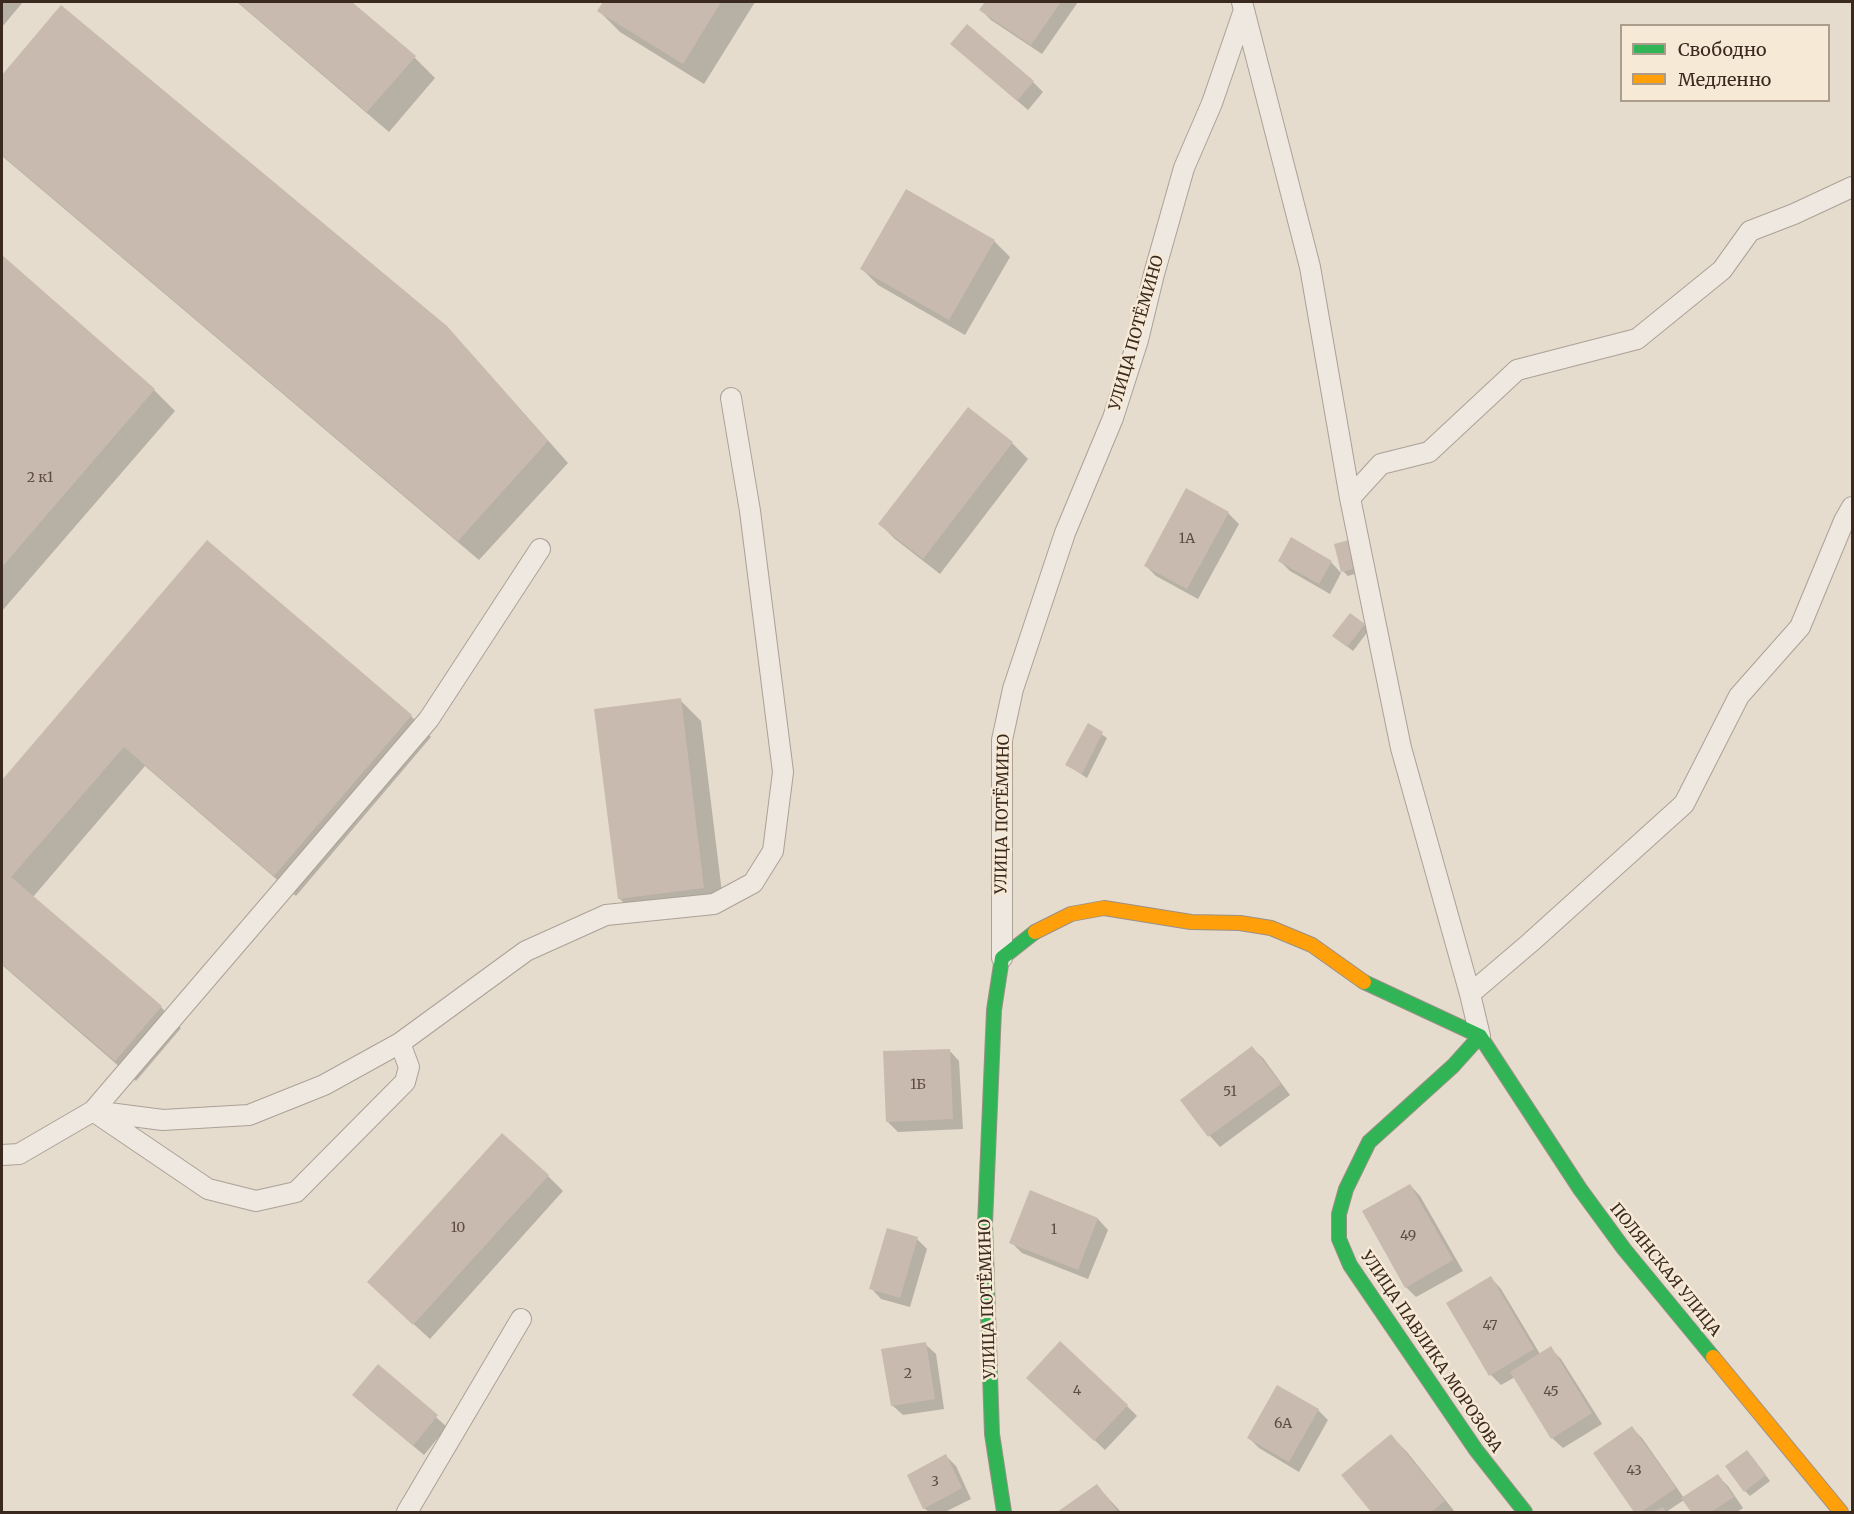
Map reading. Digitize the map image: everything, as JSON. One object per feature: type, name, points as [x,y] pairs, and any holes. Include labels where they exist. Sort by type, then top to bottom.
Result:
[{"type":"street","points":[[1002,958],[1027,937],[1046,925],[1071,914],[1104,908],[1191,922],[1240,922],[1271,928],[1312,945],[1360,980],[1480,1036]]},
{"type":"street","name":"УЛИЦА ПОТЁМИНО","points":[[1002,958],[994,1010],[985,1224],[992,1434],[1004,1512]]},
{"type":"street","name":"УЛИЦА ПАВЛИКА МОРОЗОВА","points":[[1480,1036],[1453,1066],[1368,1143],[1346,1189],[1339,1214],[1339,1239],[1356,1275],[1476,1450],[1525,1512]]},
{"type":"street","name":"ПОЛЯНСКАЯ УЛИЦА","points":[[1480,1036],[1542,1137],[1596,1211],[1644,1273],[1841,1512]]},
{"type":"lane","points":[[1243,6],[1310,267],[1350,498],[1401,748],[1480,1036]]},
{"type":"lane","name":"УЛИЦА ПОТЁМИНО","points":[[1002,958],[1002,740],[1013,688],[1065,533],[1113,418],[1138,340],[1184,168],[1212,103],[1243,6]]},
{"type":"lane","points":[[1350,498],[1381,465],[1429,452],[1517,370],[1637,339],[1722,270],[1750,231],[1794,214],[1852,187]]},
{"type":"lane","points":[[93,1111],[163,1120],[249,1115],[324,1085],[400,1043],[526,951],[606,915],[714,904],[753,883],[773,851],[783,772],[750,511],[731,398]]},
{"type":"lane","points":[[1470,994],[1684,804],[1739,696],[1800,627],[1852,507]]},
{"type":"lane","points":[[2,1155],[19,1154],[93,1111],[429,719],[540,549]]},
{"type":"lane","points":[[93,1111],[208,1190],[256,1201],[266,1199],[296,1192],[405,1082],[409,1067],[400,1043]]},
{"type":"lane","points":[[407,1512],[521,1319]]},
{"type":"building","points":[[238,2],[352,2],[416,56],[367,112]]},
{"type":"building","points":[[603,2],[721,2],[683,64],[597,11]]},
{"type":"building","points":[[985,2],[1061,2],[1031,45],[979,10]]},
{"type":"building","points":[[61,5],[447,326],[548,441],[458,541],[2,155],[2,75]]},
{"type":"building","points":[[967,24],[1034,81],[1017,101],[950,44]]},
{"type":"building","points":[[906,189],[995,240],[949,320],[860,269]]},
{"type":"building","points":[[2,255],[155,389],[2,567]]},
{"type":"building","points":[[968,407],[1013,442],[923,559],[878,524]]},
{"type":"building","points":[[1186,488],[1229,512],[1187,589],[1144,566]]},
{"type":"building","points":[[1291,537],[1332,561],[1319,584],[1278,561]]},
{"type":"building","points":[[1353,539],[1360,567],[1341,572],[1334,544]]},
{"type":"building","points":[[207,540],[412,715],[274,876],[124,747],[11,877],[162,1006],[115,1061],[2,964],[2,780]]},
{"type":"building","points":[[1350,613],[1365,624],[1347,647],[1332,636]]},
{"type":"building","points":[[681,698],[704,888],[618,899],[594,709]]},
{"type":"building","points":[[1088,723],[1103,732],[1082,774],[1065,765]]},
{"type":"building","points":[[1252,1046],[1281,1084],[1208,1137],[1180,1100]]},
{"type":"building","points":[[950,1049],[953,1119],[886,1122],[883,1051]]},
{"type":"building","points":[[502,1133],[549,1175],[413,1325],[367,1282]]},
{"type":"building","points":[[1410,1184],[1453,1260],[1405,1288],[1362,1211]]},
{"type":"building","points":[[1030,1190],[1098,1218],[1078,1270],[1009,1243]]},
{"type":"building","points":[[887,1228],[918,1237],[900,1298],[869,1289]]},
{"type":"building","points":[[1491,1276],[1534,1349],[1489,1376],[1446,1303]]},
{"type":"building","points":[[1060,1341],[1128,1405],[1094,1441],[1026,1378]]},
{"type":"building","points":[[926,1342],[935,1399],[891,1406],[881,1349]]},
{"type":"building","points":[[1551,1346],[1592,1413],[1551,1439],[1510,1372]]},
{"type":"building","points":[[378,1364],[438,1415],[413,1446],[352,1395]]},
{"type":"building","points":[[1277,1385],[1319,1409],[1289,1462],[1247,1438]]},
{"type":"building","points":[[1632,1426],[1676,1488],[1641,1512],[1634,1512],[1593,1453]]},
{"type":"building","points":[[1391,1434],[1445,1501],[1431,1512],[1371,1512],[1341,1475]]},
{"type":"building","points":[[1747,1450],[1766,1475],[1744,1492],[1725,1466]]},
{"type":"building","points":[[946,1454],[962,1488],[923,1509],[907,1475]]},
{"type":"building","points":[[1718,1474],[1734,1497],[1711,1512],[1691,1512],[1681,1498]]},
{"type":"building","points":[[1097,1484],[1118,1512],[1057,1512]]},
{"type":"building","points":[[1663,1507],[1666,1512],[1652,1512]]},
{"type":"traffic: fast","points":[[1004,1512],[992,1434],[985,1224],[994,1010],[1002,958],[1035,932]]},
{"type":"traffic: fast","points":[[1364,982],[1480,1036]]},
{"type":"traffic: fast","points":[[1480,1036],[1580,1189],[1624,1249],[1713,1357]]},
{"type":"traffic: fast","points":[[1480,1036],[1453,1066],[1369,1142],[1346,1189],[1339,1214],[1339,1239],[1350,1265],[1476,1450],[1525,1512]]},
{"type":"traffic: slow","points":[[1035,932],[1071,914],[1104,908],[1191,922],[1240,923],[1271,928],[1312,945],[1364,982]]},
{"type":"traffic: slow","points":[[1713,1357],[1841,1512]]}]
